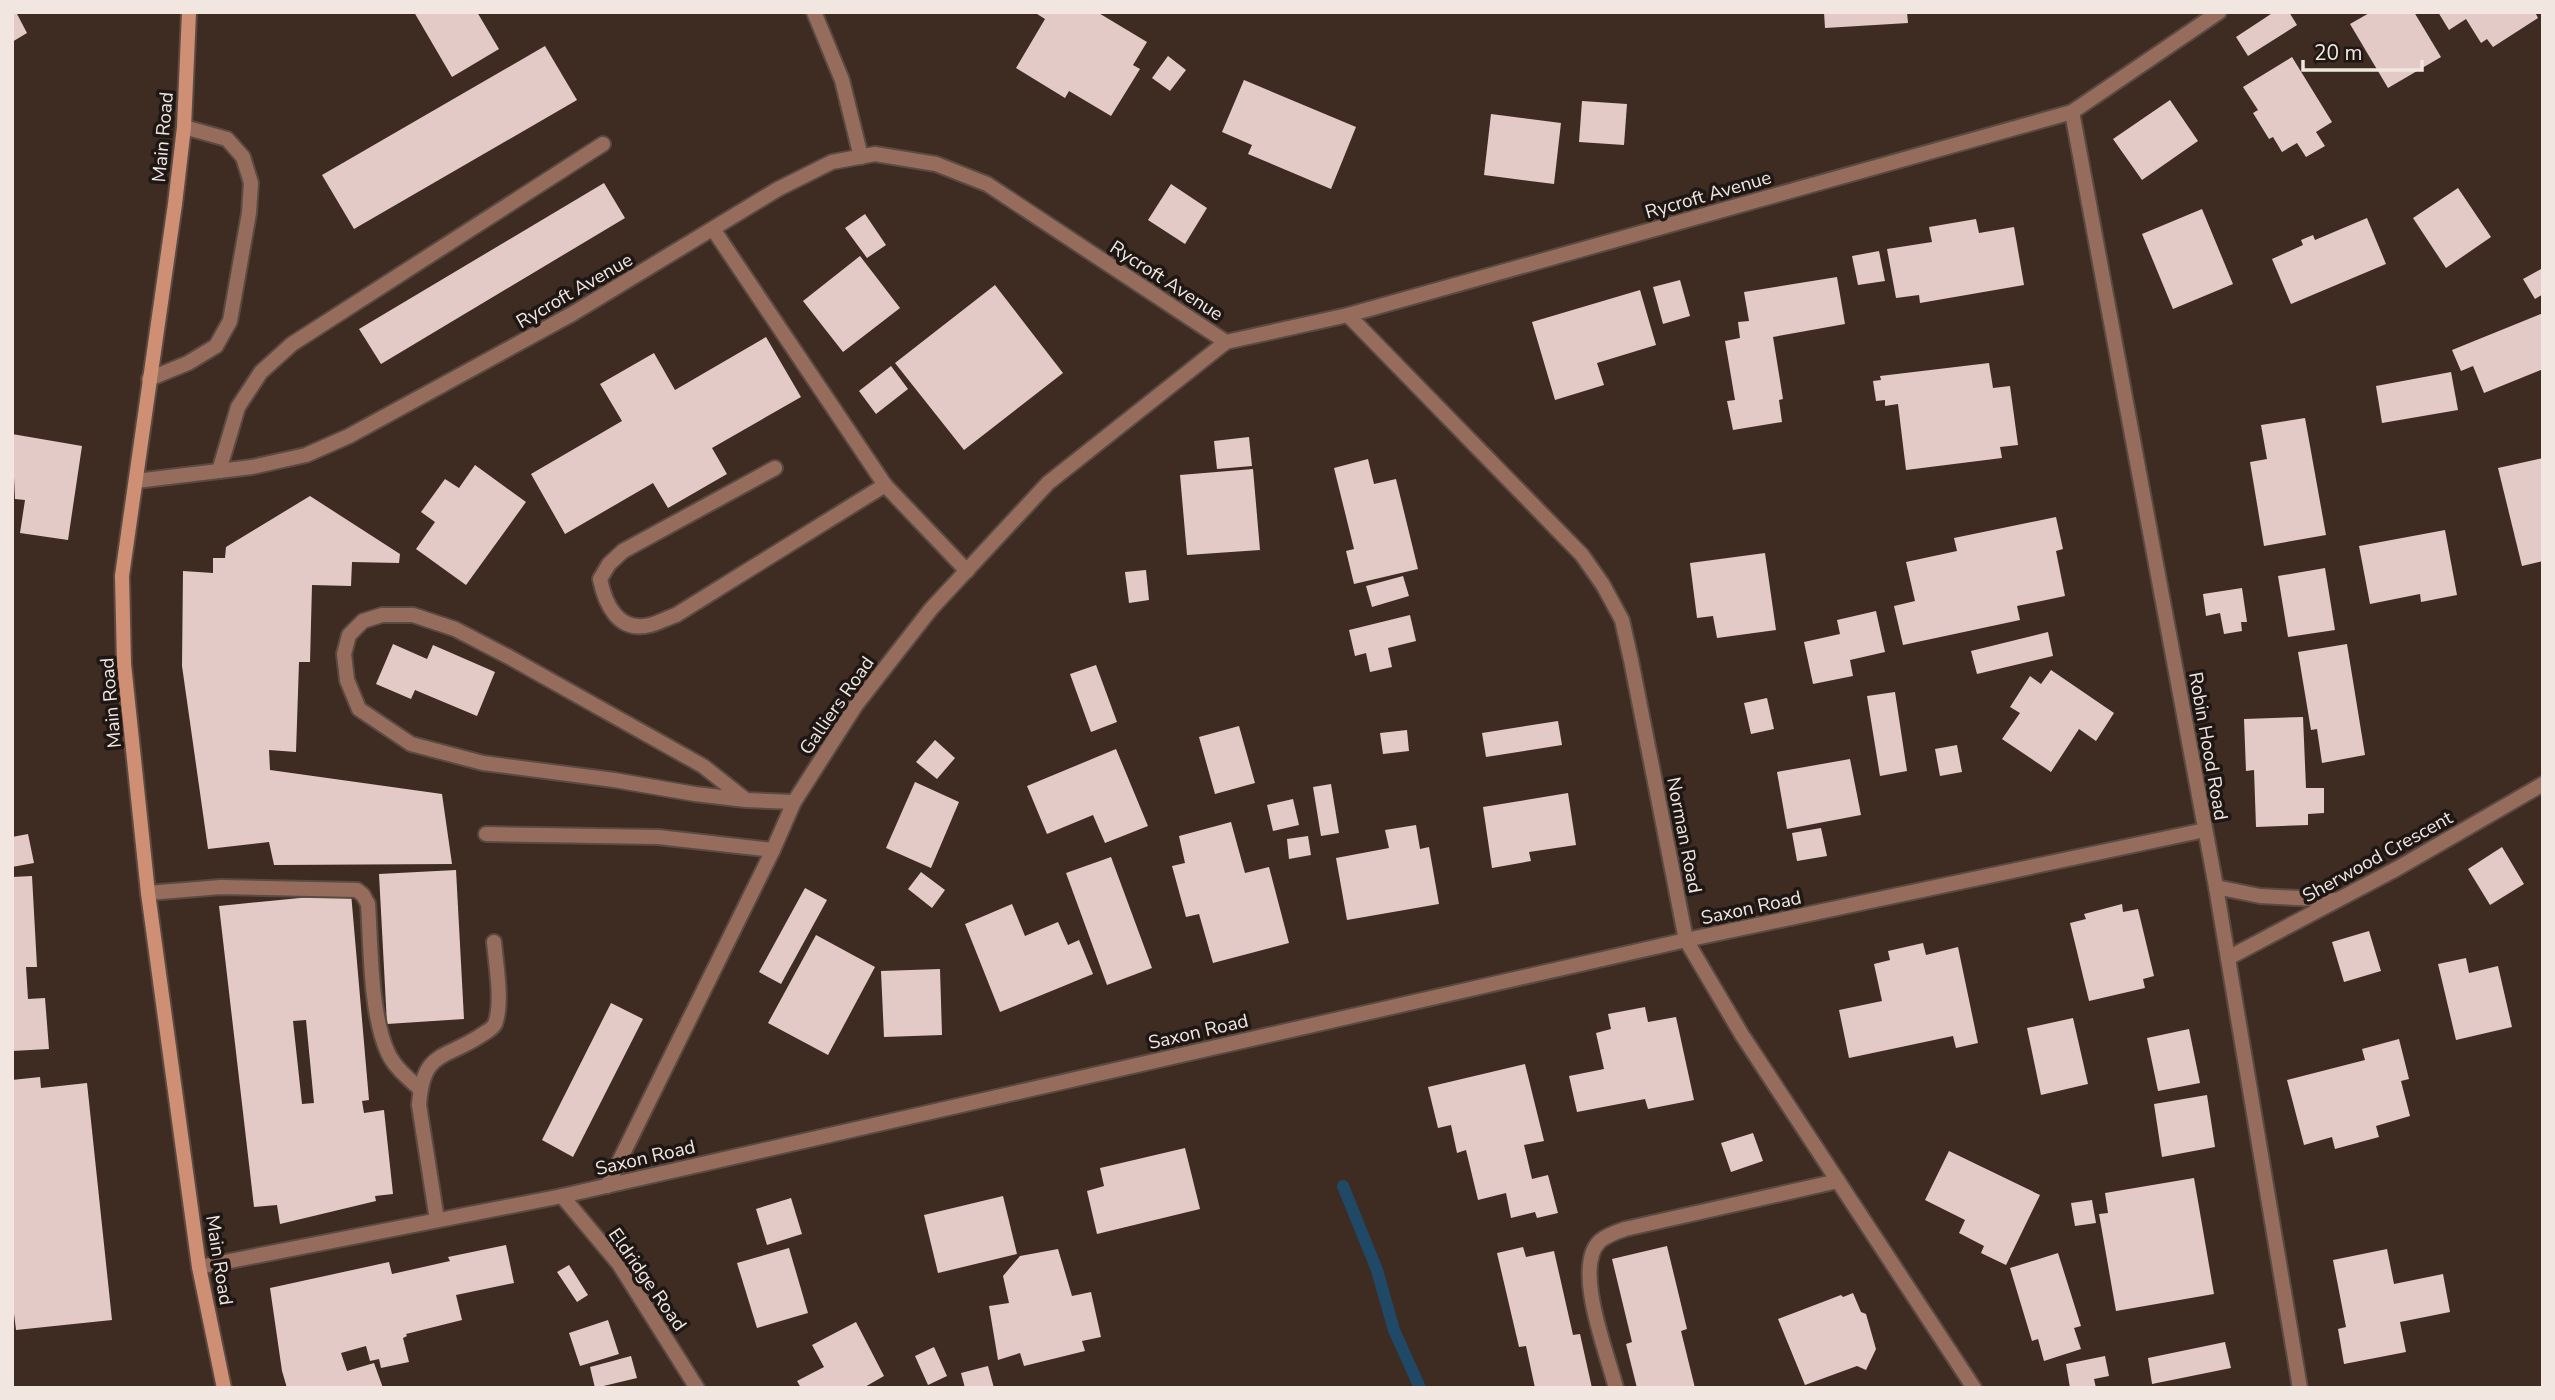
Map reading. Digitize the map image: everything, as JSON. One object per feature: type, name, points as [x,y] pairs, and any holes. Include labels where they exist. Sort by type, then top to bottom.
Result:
[{"type":"main road","name":"Main Road","points":[[189,12],[184,127],[175,204],[122,576],[124,664],[148,893],[199,1267],[224,1388]]},
{"type":"street","points":[[814,12],[842,80],[861,157]]},
{"type":"street","name":"Rycroft Avenue","points":[[136,481],[219,471],[306,455],[349,436],[572,314],[778,189],[832,162],[875,154],[898,156],[936,164],[987,184],[1226,342],[1348,315],[2072,112],[2218,12]]},
{"type":"street","name":"Robin Hood Road","points":[[2072,112],[2216,887],[2300,1388]]},
{"type":"street","points":[[149,379],[188,363],[216,346],[230,321],[249,213],[251,183],[243,157],[227,139],[184,127]]},
{"type":"street","points":[[219,471],[238,407],[261,372],[292,344],[603,144]]},
{"type":"street","points":[[713,229],[885,485],[967,571]]},
{"type":"street","name":"Norman Road","points":[[1348,315],[1573,545],[1603,586],[1622,620],[1686,940],[1742,1035],[1974,1388]]},
{"type":"street","name":"Galliers Road","points":[[607,1186],[773,850],[793,802],[856,705],[931,609],[1048,483],[1226,342]]},
{"type":"street","points":[[775,468],[623,551],[609,564],[600,579],[612,614],[630,625],[647,626],[676,615],[885,485]]},
{"type":"street","points":[[746,800],[703,766],[521,663],[455,629],[412,615],[382,615],[363,621],[349,635],[344,654],[346,680],[359,709],[411,744],[483,763],[746,800],[793,802]]},
{"type":"street","name":"Sherwood Crescent","points":[[2228,958],[2445,842],[2543,784]]},
{"type":"street","name":"Saxon Road","points":[[199,1267],[562,1196],[1686,940],[2205,830]]},
{"type":"street","points":[[486,834],[658,837],[773,850]]},
{"type":"street","points":[[148,893],[221,887],[357,890],[368,904],[379,1027],[389,1055],[420,1090]]},
{"type":"street","points":[[2216,887],[2260,896],[2338,900]]},
{"type":"street","points":[[437,1220],[419,1105],[420,1090],[426,1070],[435,1058],[475,1040],[494,1027],[499,1011],[494,942]]},
{"type":"street","points":[[1616,1388],[1589,1287],[1593,1251],[1599,1241],[1625,1229],[1838,1181]]},
{"type":"street","name":"Eldridge Road","points":[[562,1196],[618,1264],[697,1388]]},
{"type":"building","points":[[12,12],[16,12],[27,33],[12,42]]},
{"type":"building","points":[[414,12],[477,12],[499,49],[452,77]]},
{"type":"building","points":[[1034,12],[1097,12],[1147,42],[1133,65],[1140,69],[1111,116],[1069,91],[1065,98],[1016,68],[1045,19]]},
{"type":"building","points":[[1824,12],[1907,12],[1908,23],[1825,28]]},
{"type":"building","points":[[2274,12],[2289,12],[2297,25],[2248,56],[2236,37]]},
{"type":"building","points":[[2371,12],[2414,12],[2441,57],[2388,88],[2350,24]]},
{"type":"building","points":[[2438,12],[2535,12],[2538,18],[2493,47],[2487,39],[2481,43],[2466,19],[2449,30]]},
{"type":"building","points":[[545,46],[577,100],[354,229],[322,175]]},
{"type":"building","points":[[1168,56],[1186,70],[1170,91],[1152,78]]},
{"type":"building","points":[[2292,57],[2332,122],[2316,132],[2325,146],[2306,157],[2297,143],[2282,152],[2273,137],[2269,139],[2253,113],[2258,110],[2243,87]]},
{"type":"building","points":[[1244,80],[1356,127],[1331,189],[1248,154],[1252,145],[1222,132]]},
{"type":"building","points":[[2170,100],[2198,141],[2142,180],[2113,139]]},
{"type":"building","points":[[1582,101],[1627,104],[1624,145],[1579,142]]},
{"type":"building","points":[[1491,114],[1561,123],[1554,184],[1484,175]]},
{"type":"building","points":[[604,183],[625,218],[381,364],[359,329]]},
{"type":"building","points":[[1171,184],[1207,208],[1185,244],[1148,220]]},
{"type":"building","points":[[2458,188],[2491,237],[2446,268],[2413,218]]},
{"type":"building","points":[[2202,209],[2233,284],[2173,309],[2142,234]]},
{"type":"building","points":[[865,214],[886,245],[867,258],[845,228]]},
{"type":"building","points":[[2367,218],[2386,264],[2291,304],[2272,259],[2303,245],[2301,240],[2313,235],[2315,240]]},
{"type":"building","points":[[1976,219],[1979,233],[2014,227],[2024,285],[1920,303],[1919,295],[1896,298],[1887,249],[1932,242],[1929,227]]},
{"type":"building","points":[[1879,251],[1885,281],[1858,285],[1852,256]]},
{"type":"building","points":[[860,256],[900,308],[843,352],[803,301]]},
{"type":"building","points":[[2543,268],[2543,294],[2535,299],[2523,279]]},
{"type":"building","points":[[1837,277],[1845,324],[1773,337],[1783,399],[1779,400],[1782,422],[1733,430],[1727,401],[1735,400],[1725,341],[1740,338],[1738,322],[1749,321],[1744,292]]},
{"type":"building","points":[[1680,280],[1690,316],[1663,324],[1653,287]]},
{"type":"building","points":[[995,285],[1063,373],[964,450],[895,363]]},
{"type":"building","points":[[1640,290],[1656,345],[1597,363],[1604,385],[1555,400],[1532,322]]},
{"type":"building","points":[[2543,313],[2543,369],[2484,393],[2473,366],[2461,371],[2452,350]]},
{"type":"building","points":[[766,337],[801,397],[712,448],[727,474],[668,508],[653,483],[565,534],[531,474],[622,421],[600,384],[654,353],[675,390]]},
{"type":"building","points":[[1989,363],[1993,388],[2010,386],[2018,445],[2000,447],[2002,458],[1906,470],[1898,404],[1885,406],[1885,400],[1876,401],[1873,381],[1881,380],[1880,376]]},
{"type":"building","points":[[891,366],[908,389],[876,414],[859,391]]},
{"type":"building","points":[[2451,372],[2458,410],[2382,423],[2376,386]]},
{"type":"building","points":[[2305,418],[2326,535],[2264,546],[2250,462],[2267,459],[2261,425]]},
{"type":"building","points":[[12,434],[82,446],[68,540],[20,533],[25,500],[15,499]]},
{"type":"building","points":[[1249,437],[1252,466],[1217,469],[1214,441]]},
{"type":"building","points":[[2543,458],[2543,561],[2522,566],[2498,468]]},
{"type":"building","points":[[1368,459],[1374,484],[1396,479],[1418,569],[1354,584],[1346,551],[1354,549],[1334,468]]},
{"type":"building","points":[[475,465],[526,502],[466,585],[416,549],[435,522],[421,512],[445,479],[459,488]]},
{"type":"building","points":[[1253,469],[1260,550],[1187,555],[1180,475]]},
{"type":"building","points":[[310,496],[400,554],[399,563],[352,562],[351,586],[312,585],[310,662],[299,662],[296,752],[269,750],[270,770],[442,794],[452,864],[274,865],[269,842],[208,849],[182,666],[183,571],[213,573],[213,558],[225,558],[226,547]]},
{"type":"building","points":[[2056,517],[2063,549],[2056,551],[2065,596],[2017,606],[2020,620],[1903,645],[1894,606],[1915,601],[1906,562],[1957,551],[1954,538]]},
{"type":"building","points":[[2445,530],[2457,595],[2421,602],[2420,594],[2370,604],[2359,546]]},
{"type":"building","points":[[1765,553],[1776,630],[1717,638],[1713,616],[1697,618],[1690,563]]},
{"type":"building","points":[[2325,568],[2335,630],[2288,637],[2278,576]]},
{"type":"building","points":[[1146,570],[1149,600],[1129,603],[1125,572]]},
{"type":"building","points":[[1403,576],[1409,596],[1372,607],[1366,586]]},
{"type":"building","points":[[2242,588],[2247,622],[2241,622],[2242,631],[2224,634],[2220,613],[2206,616],[2203,594]]},
{"type":"building","points":[[1876,611],[1885,652],[1850,660],[1853,676],[1813,684],[1804,642],[1840,634],[1837,620]]},
{"type":"building","points":[[1410,615],[1416,641],[1388,648],[1392,667],[1370,672],[1366,653],[1355,656],[1349,630]]},
{"type":"building","points":[[2048,632],[2053,656],[1977,674],[1971,651]]},
{"type":"building","points":[[393,644],[427,659],[433,645],[495,672],[477,716],[415,690],[411,699],[376,684]]},
{"type":"building","points":[[2347,644],[2365,755],[2322,763],[2317,729],[2311,730],[2298,652]]},
{"type":"building","points":[[1096,665],[1117,722],[1091,732],[1070,674]]},
{"type":"building","points":[[2051,670],[2114,713],[2096,741],[2079,729],[2051,772],[2002,739],[2020,713],[2010,707],[2030,676],[2041,684]]},
{"type":"building","points":[[1895,692],[1907,771],[1880,776],[1867,696]]},
{"type":"building","points":[[1767,698],[1774,729],[1751,734],[1744,703]]},
{"type":"building","points":[[2303,717],[2306,788],[2324,788],[2324,813],[2308,814],[2308,825],[2256,827],[2254,770],[2246,771],[2244,719]]},
{"type":"building","points":[[1558,721],[1562,745],[1486,757],[1482,733]]},
{"type":"building","points":[[1239,726],[1255,783],[1215,794],[1199,737]]},
{"type":"building","points":[[1407,730],[1409,751],[1383,754],[1380,733]]},
{"type":"building","points":[[935,740],[955,758],[937,779],[916,762]]},
{"type":"building","points":[[1957,745],[1962,772],[1940,776],[1935,749]]},
{"type":"building","points":[[1116,749],[1148,826],[1105,843],[1093,815],[1047,834],[1027,786]]},
{"type":"building","points":[[1850,759],[1861,815],[1787,829],[1777,772]]},
{"type":"building","points":[[915,782],[959,802],[931,868],[886,848]]},
{"type":"building","points":[[1331,784],[1339,833],[1321,836],[1313,787]]},
{"type":"building","points":[[1568,793],[1576,845],[1529,852],[1531,861],[1492,868],[1483,807]]},
{"type":"building","points":[[1293,799],[1299,825],[1273,831],[1267,805]]},
{"type":"building","points":[[1231,822],[1245,873],[1269,867],[1289,943],[1213,963],[1199,914],[1186,917],[1172,866],[1185,863],[1179,836]]},
{"type":"building","points":[[1416,825],[1420,849],[1429,847],[1439,904],[1347,920],[1336,858],[1389,848],[1385,830]]},
{"type":"building","points":[[1821,828],[1827,856],[1797,861],[1792,833]]},
{"type":"building","points":[[28,834],[34,863],[12,867],[12,837]]},
{"type":"building","points":[[1308,836],[1311,855],[1289,859],[1287,839]]},
{"type":"building","points":[[2502,847],[2524,884],[2490,905],[2468,869]]},
{"type":"building","points":[[1111,857],[1152,968],[1107,985],[1066,873]]},
{"type":"building","points":[[456,870],[464,1019],[387,1024],[379,874]]},
{"type":"building","points":[[921,872],[945,890],[932,908],[908,889]]},
{"type":"building","points":[[32,876],[37,967],[26,967],[28,999],[45,998],[49,1049],[12,1051],[12,877]]},
{"type":"building","points":[[805,888],[827,900],[781,984],[759,972]]},
{"type":"building","points":[[351,893],[369,1100],[362,1101],[364,1113],[384,1110],[393,1194],[375,1196],[376,1201],[280,1224],[277,1205],[254,1207],[219,906]],"holes":[[[306,1020],[314,1103],[302,1104],[293,1021]]]},
{"type":"building","points":[[1012,904],[1025,936],[1058,922],[1068,945],[1079,940],[1093,974],[1000,1012],[965,924]]},
{"type":"building","points":[[2122,904],[2123,912],[2138,909],[2154,976],[2143,979],[2145,988],[2089,1001],[2070,923],[2086,919],[2084,914]]},
{"type":"building","points":[[2369,931],[2381,971],[2344,982],[2332,942]]},
{"type":"building","points":[[816,935],[875,967],[828,1055],[768,1023]]},
{"type":"building","points":[[1923,943],[1926,955],[1958,947],[1978,1043],[1956,1048],[1953,1036],[1849,1058],[1839,1010],[1882,1001],[1874,964],[1890,960],[1888,951]]},
{"type":"building","points":[[2466,958],[2469,973],[2498,966],[2512,1027],[2456,1040],[2438,964]]},
{"type":"building","points":[[940,969],[942,1035],[884,1037],[881,971]]},
{"type":"building","points":[[611,1003],[643,1019],[573,1157],[542,1140]]},
{"type":"building","points":[[1645,1007],[1648,1022],[1676,1017],[1694,1100],[1648,1109],[1645,1099],[1577,1112],[1569,1076],[1604,1069],[1596,1033],[1611,1029],[1608,1014]]},
{"type":"building","points":[[2073,1018],[2088,1084],[2041,1095],[2027,1028]]},
{"type":"building","points":[[2189,1029],[2200,1083],[2158,1091],[2147,1038]]},
{"type":"building","points":[[2399,1039],[2409,1079],[2401,1081],[2410,1116],[2376,1126],[2379,1137],[2335,1149],[2332,1137],[2304,1145],[2287,1080],[2365,1060],[2362,1049]]},
{"type":"building","points":[[1525,1064],[1544,1141],[1524,1145],[1532,1179],[1548,1175],[1558,1213],[1537,1218],[1535,1212],[1511,1218],[1506,1193],[1478,1200],[1466,1150],[1457,1153],[1451,1125],[1438,1128],[1428,1087]]},
{"type":"building","points":[[40,1077],[41,1088],[87,1083],[112,1320],[16,1330],[12,1297],[12,1080]]},
{"type":"building","points":[[2207,1095],[2215,1147],[2162,1157],[2154,1104]]},
{"type":"building","points":[[1753,1133],[1763,1161],[1731,1172],[1721,1143]]},
{"type":"building","points":[[1185,1148],[1200,1209],[1097,1234],[1087,1191],[1104,1186],[1100,1168]]},
{"type":"building","points":[[1949,1151],[2040,1195],[2006,1265],[1981,1253],[1984,1246],[1959,1233],[1965,1220],[1925,1200]]},
{"type":"building","points":[[2194,1178],[2214,1294],[2116,1311],[2099,1214],[2108,1213],[2105,1193]]},
{"type":"building","points":[[1003,1196],[1017,1254],[938,1273],[924,1215]]},
{"type":"building","points":[[791,1198],[802,1234],[767,1245],[756,1209]]},
{"type":"building","points":[[2092,1200],[2096,1223],[2075,1226],[2071,1203]]},
{"type":"building","points":[[506,1245],[514,1283],[456,1295],[462,1320],[406,1334],[403,1338],[409,1362],[381,1368],[379,1359],[370,1361],[366,1346],[341,1353],[347,1371],[374,1363],[383,1388],[287,1388],[270,1288],[389,1262],[392,1274],[450,1261],[448,1257]]},
{"type":"building","points":[[1667,1246],[1687,1329],[1681,1331],[1695,1388],[1637,1388],[1626,1344],[1632,1342],[1612,1259]]},
{"type":"building","points":[[1523,1247],[1526,1257],[1554,1251],[1573,1335],[1580,1334],[1592,1388],[1535,1388],[1526,1346],[1519,1347],[1497,1253]]},
{"type":"building","points":[[789,1248],[808,1313],[757,1328],[737,1263]]},
{"type":"building","points":[[1058,1249],[1072,1296],[1091,1292],[1101,1337],[1082,1341],[1085,1351],[1024,1366],[1020,1353],[998,1360],[989,1306],[1009,1303],[1003,1276],[1020,1256]]},
{"type":"building","points":[[2387,1249],[2394,1284],[2443,1274],[2450,1312],[2400,1322],[2406,1352],[2344,1364],[2338,1329],[2346,1327],[2333,1260]]},
{"type":"building","points":[[2058,1253],[2081,1326],[2074,1328],[2081,1349],[2044,1361],[2038,1339],[2032,1341],[2010,1268]]},
{"type":"building","points":[[569,1265],[588,1295],[577,1302],[557,1272]]},
{"type":"building","points":[[1853,1293],[1861,1312],[1866,1314],[1876,1349],[1866,1370],[1857,1366],[1805,1385],[1778,1319]]},
{"type":"building","points":[[608,1320],[619,1354],[580,1366],[569,1333]]},
{"type":"building","points":[[856,1322],[884,1376],[863,1388],[801,1388],[797,1381],[824,1367],[812,1345]]},
{"type":"building","points":[[2225,1342],[2231,1368],[2152,1384],[2148,1358]]},
{"type":"building","points":[[934,1347],[947,1376],[928,1385],[915,1356]]},
{"type":"building","points":[[631,1356],[637,1378],[595,1388],[590,1367]]},
{"type":"building","points":[[2105,1356],[2109,1376],[2094,1379],[2096,1388],[2070,1388],[2066,1364]]},
{"type":"building","points":[[988,1366],[994,1388],[965,1388],[961,1373]]},
{"type":"waterway","points":[[1343,1186],[1377,1270],[1394,1330],[1420,1388]]}]
